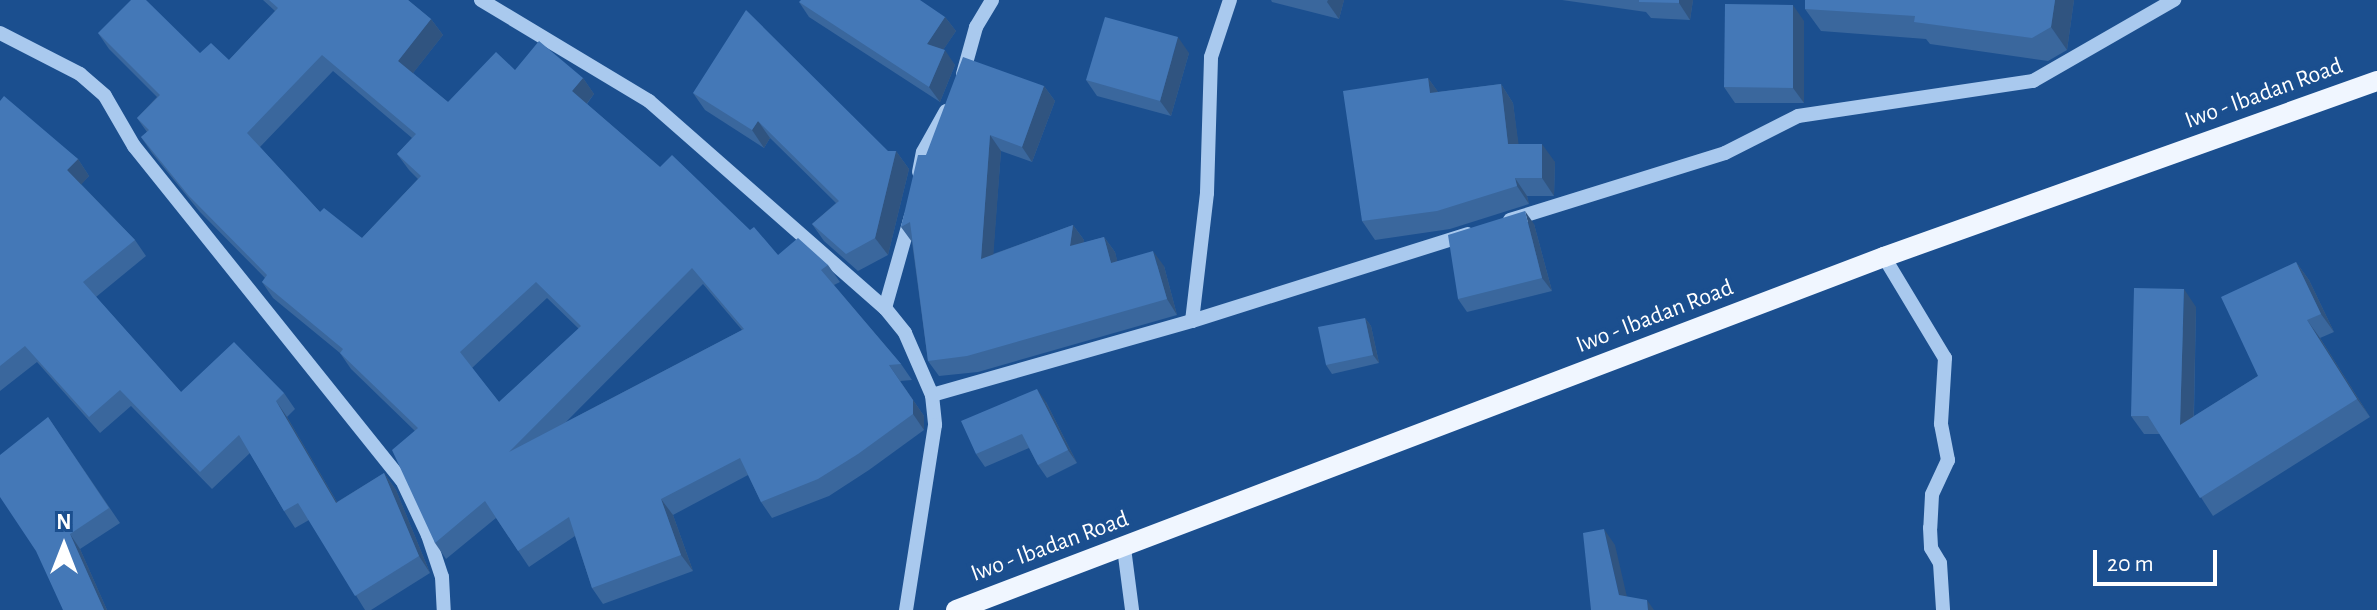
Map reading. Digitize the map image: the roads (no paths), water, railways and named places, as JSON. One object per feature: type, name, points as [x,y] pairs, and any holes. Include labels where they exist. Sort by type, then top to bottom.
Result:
[{"type":"main road","name":"Iwo - Ibadan Road","points":[[956,610],[1884,257],[2377,81]]},
{"type":"street","points":[[481,0],[649,101],[885,308],[905,333],[932,395],[935,425],[906,610]]},
{"type":"street","points":[[885,308],[915,197],[923,152],[956,93],[976,27],[992,0]]},
{"type":"street","points":[[1192,321],[1207,193],[1211,57],[1230,0]]},
{"type":"street","points":[[932,395],[1192,321],[1725,153],[1798,116],[2033,81],[2174,0]]},
{"type":"street","points":[[0,33],[80,74],[105,96],[134,146],[402,480],[428,535],[442,577],[444,610]]},
{"type":"street","points":[[1884,257],[1945,358],[1941,424],[1948,460],[1932,495],[1930,528],[1931,548],[1940,563],[1943,610]]},
{"type":"street","points":[[1124,548],[1132,610]]}]
